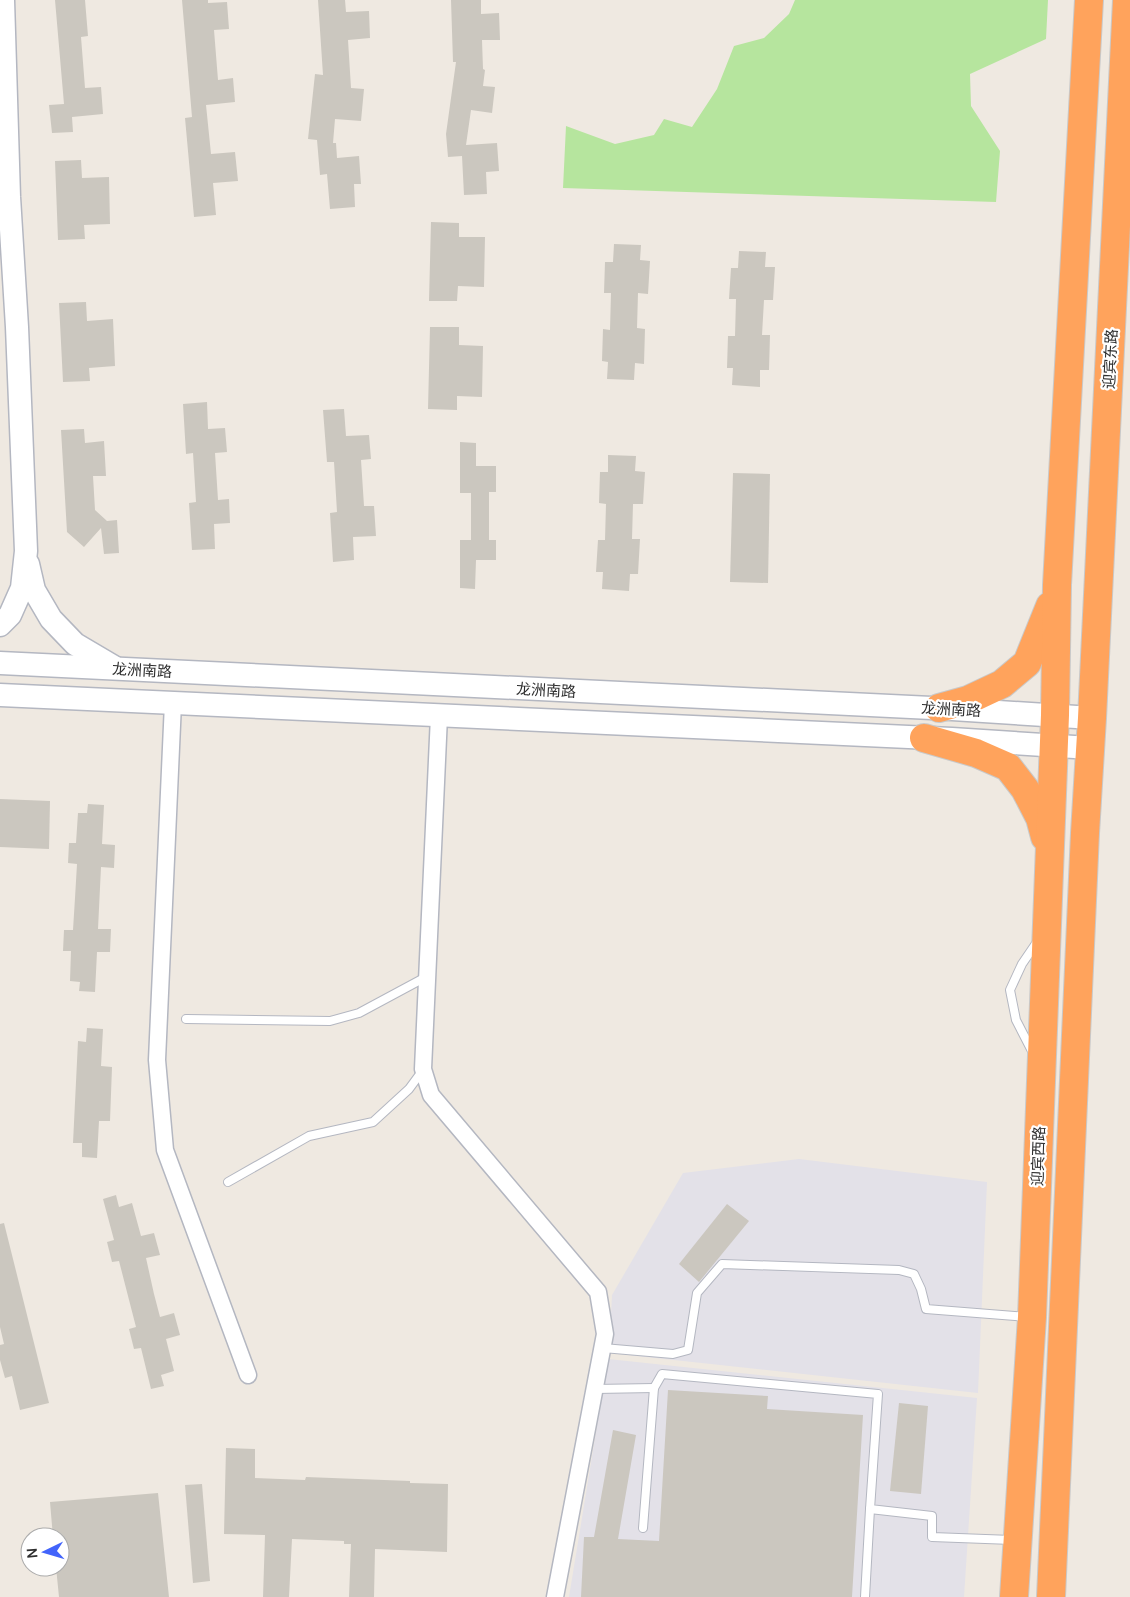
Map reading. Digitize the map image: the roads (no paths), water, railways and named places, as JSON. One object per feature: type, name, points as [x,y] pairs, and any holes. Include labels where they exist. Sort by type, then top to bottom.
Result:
[{"type":"highway","points":[[1055,715],[1057,586],[1088,0]]},
{"type":"highway","name":"迎宾东路","points":[[1092,718],[1127,72],[1127,0]]},
{"type":"highway","points":[[939,708],[968,700],[1002,684],[1027,663],[1042,629],[1057,586]]},
{"type":"highway","name":"迎宾西路","points":[[1014,1597],[1032,1317],[1055,715]]},
{"type":"highway","points":[[1051,1597],[1084,843],[1092,718]]},
{"type":"highway","points":[[924,738],[976,753],[1008,767],[1025,789],[1040,818],[1050,855]]},
{"type":"main road","points":[[0,625],[10,615],[22,588],[26,550],[17,327],[4,197],[3,0]]},
{"type":"main road","points":[[26,550],[34,590],[52,619],[75,644],[118,669]]},
{"type":"main road","name":"龙洲南路","points":[[0,663],[939,708],[1092,718]]},
{"type":"main road","name":"龙洲南路","points":[[0,695],[924,738],[1090,748]]},
{"type":"street","points":[[173,703],[157,1060],[165,1150],[248,1375]]},
{"type":"street","points":[[439,716],[423,1069],[430,1095],[598,1292],[605,1334],[555,1597]]},
{"type":"lane","points":[[186,1019],[330,1021],[359,1013],[427,977]]},
{"type":"lane","points":[[228,1182],[309,1136],[373,1122],[409,1089],[423,1069]]},
{"type":"lane","points":[[603,1348],[672,1354],[688,1350],[697,1293],[722,1264],[899,1270],[914,1274],[921,1289],[926,1309],[1032,1317]]},
{"type":"lane","points":[[643,1528],[654,1388],[662,1374],[878,1394],[865,1597]]},
{"type":"lane","points":[[595,1389],[654,1388]]},
{"type":"lane","points":[[870,1509],[932,1516],[932,1537],[1017,1541]]}]
